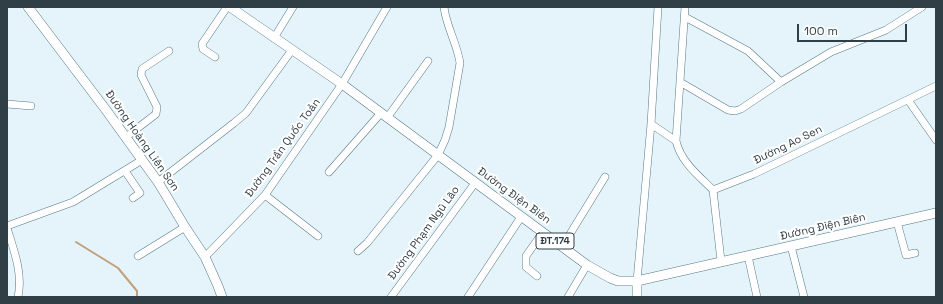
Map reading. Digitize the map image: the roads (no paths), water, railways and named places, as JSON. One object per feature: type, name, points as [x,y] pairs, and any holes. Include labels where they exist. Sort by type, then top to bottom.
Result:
[{"type":"main road","name":"Đường Hoàng Liên Sơn","points":[[28,7],[158,182],[205,257],[222,297]]},
{"type":"main road","name":"Đường Điện Biên","points":[[228,7],[342,84],[587,265],[618,281],[637,281],[936,213]]},
{"type":"main road","points":[[637,281],[638,297]]},
{"type":"street","points":[[215,57],[203,49],[202,44],[228,7]]},
{"type":"street","points":[[274,38],[293,7]]},
{"type":"street","name":"Đường Trần Quốc Toản","points":[[205,257],[265,195],[342,84],[387,7]]},
{"type":"street","points":[[358,251],[367,243],[438,155],[445,140],[449,128],[459,67],[459,58],[447,22],[444,7]]},
{"type":"street","points":[[637,281],[651,124],[658,7]]},
{"type":"street","points":[[685,7],[676,141],[679,152],[684,161],[713,190],[721,261]]},
{"type":"street","points":[[680,82],[728,110],[735,111],[741,109],[781,82],[831,52],[886,30],[922,7]]},
{"type":"street","points":[[685,17],[748,51],[781,82]]},
{"type":"street","points":[[158,182],[246,113],[292,50]]},
{"type":"street","points":[[126,137],[156,114],[157,107],[141,75],[142,69],[169,51]]},
{"type":"street","points":[[329,172],[384,115],[428,61]]},
{"type":"street","name":"Đường Ao Sen","points":[[713,190],[754,174],[936,86]]},
{"type":"street","points":[[908,100],[936,140]]},
{"type":"street","points":[[7,104],[31,106]]},
{"type":"street","points":[[651,124],[676,141]]},
{"type":"street","points":[[18,297],[20,283],[19,271],[9,244],[7,227],[73,202],[142,160]]},
{"type":"street","points":[[125,171],[140,193],[133,198]]},
{"type":"street","points":[[562,246],[604,177]]},
{"type":"street","name":"Đường Phạm Ngũ Lão","points":[[395,296],[475,183]]},
{"type":"street","points":[[265,195],[318,236]]},
{"type":"street","points":[[468,297],[521,217]]},
{"type":"street","points":[[897,222],[906,255],[915,253]]},
{"type":"street","points":[[138,256],[185,227]]},
{"type":"street","points":[[537,276],[526,267],[526,256],[543,232]]},
{"type":"street","points":[[791,246],[804,297]]},
{"type":"street","points":[[748,256],[757,297]]},
{"type":"street","points":[[568,297],[587,265]]},
{"type":"waterway","points":[[76,242],[118,268],[137,291],[137,297]]}]
